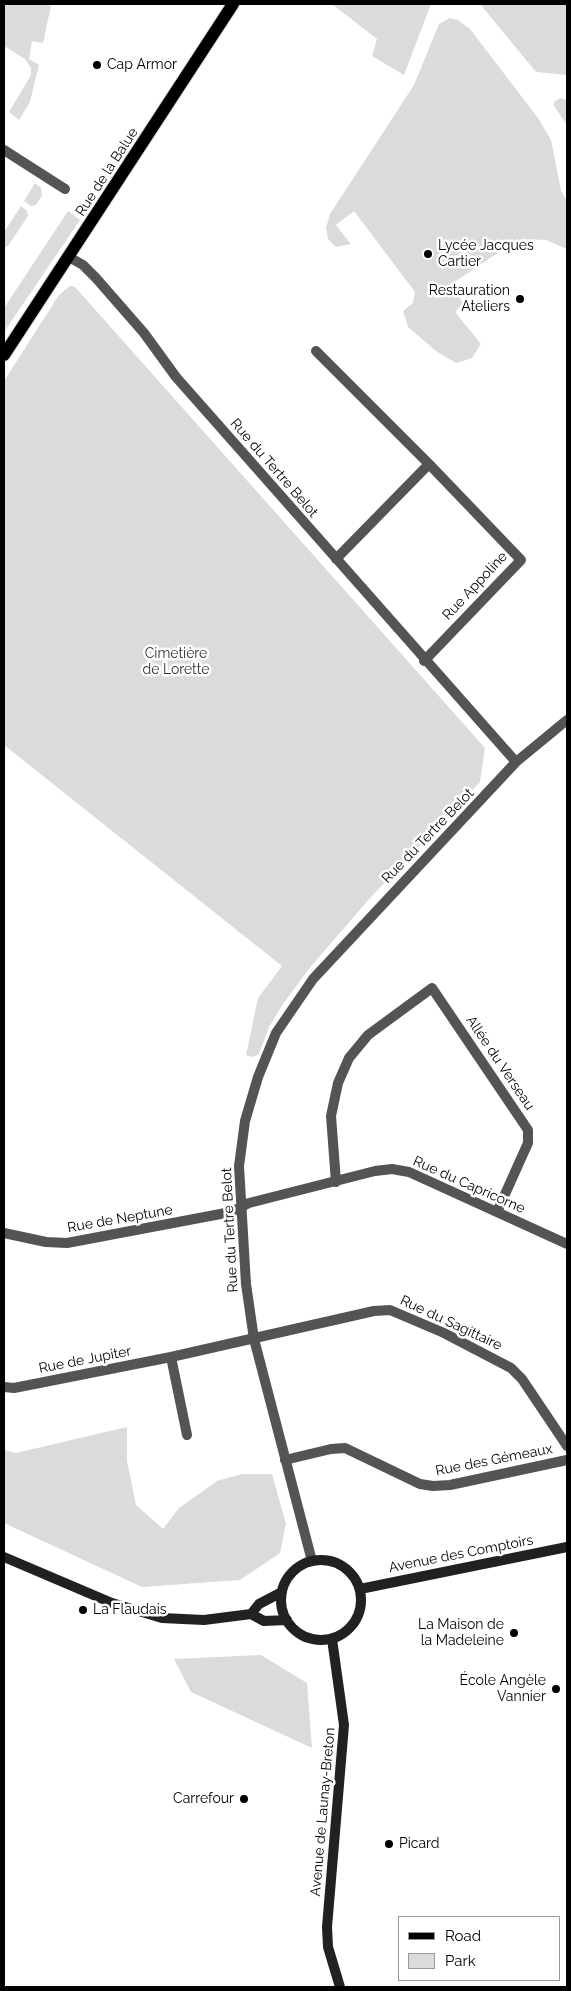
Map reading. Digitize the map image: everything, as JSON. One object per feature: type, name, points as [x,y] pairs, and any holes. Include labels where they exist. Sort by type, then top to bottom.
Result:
[{"type":"main road","name":"Rue de la Balue","points":[[4,355],[233,4]]},
{"type":"street","points":[[4,150],[66,190]]},
{"type":"street","name":"Rue du Tertre Belot","points":[[69,257],[83,265],[96,278],[144,333],[176,377],[424,661],[516,762],[313,979],[276,1033],[258,1077],[245,1121],[239,1166],[240,1208],[246,1284],[254,1340],[312,1561]]},
{"type":"street","name":"Rue Appoline","points":[[316,351],[430,464],[521,560],[424,661]]},
{"type":"street","points":[[336,559],[430,464]]},
{"type":"street","points":[[516,762],[567,720]]},
{"type":"street","name":"Allée du Verseau","points":[[336,1182],[331,1116],[338,1083],[349,1058],[368,1035],[432,988],[528,1130],[528,1143],[497,1212]]},
{"type":"street","name":"Rue du Capricorne","points":[[240,1208],[375,1171],[392,1169],[409,1172],[567,1244]]},
{"type":"street","name":"Rue de Neptune","points":[[4,1233],[46,1242],[67,1243],[231,1212],[240,1208]]},
{"type":"street","name":"Rue du Sagittaire","points":[[254,1340],[374,1311],[390,1310],[444,1333],[511,1368],[522,1379],[567,1446]]},
{"type":"street","name":"Rue de Jupiter","points":[[4,1388],[14,1388],[171,1358],[254,1340]]},
{"type":"street","points":[[171,1358],[187,1435]]},
{"type":"street","name":"Rue des Gémeaux","points":[[285,1460],[331,1448],[345,1448],[420,1484],[433,1486],[450,1485],[567,1460]]},
{"type":"street","name":"Avenue des Comptoirs","points":[[360,1588],[567,1547]]},
{"type":"street","points":[[4,1557],[112,1603],[162,1618],[204,1620],[252,1614],[264,1621],[286,1620]]},
{"type":"street","points":[[312,1561],[336,1563],[346,1569],[360,1588],[359,1614],[353,1625],[343,1634],[332,1639],[318,1640],[306,1637],[295,1630],[286,1620],[283,1611],[282,1592],[293,1572],[312,1561]]},
{"type":"street","points":[[252,1614],[259,1604],[282,1592]]},
{"type":"street","name":"Avenue de Launay-Breton","points":[[332,1639],[344,1725],[327,1927],[328,1947],[340,1987]]},
{"type":"green space","points":[[4,4],[43,4],[51,6],[43,43],[32,41],[29,59],[39,65],[30,102],[19,120],[9,112],[31,75],[31,68],[25,59],[4,46]]},
{"type":"green space","points":[[332,4],[431,4],[404,75],[372,56],[377,39]]},
{"type":"green space","points":[[480,4],[567,4],[567,75],[536,72]]},
{"type":"green space","points":[[450,18],[458,20],[470,29],[538,118],[551,140],[561,190],[567,202],[567,249],[546,240],[523,239],[514,242],[450,285],[463,303],[455,312],[481,344],[472,358],[456,363],[436,351],[408,327],[403,311],[413,303],[415,292],[354,211],[336,225],[351,244],[336,247],[328,239],[326,228],[330,214],[414,85],[439,24]]},
{"type":"green space","points":[[560,98],[567,100],[567,125],[554,106],[554,102]]},
{"type":"green space","points":[[35,183],[41,188],[42,195],[36,205],[31,206],[24,201]]},
{"type":"green space","points":[[21,206],[27,211],[28,216],[8,246],[4,247],[4,232]]},
{"type":"green space","points":[[68,211],[80,220],[4,332],[4,308]]},
{"type":"green space","name":"Cimetière de Lorette","points":[[70,286],[75,287],[485,748],[480,782],[371,897],[312,965],[283,1004],[269,1027],[259,1054],[253,1057],[246,1055],[258,998],[282,966],[4,745],[4,381],[59,295]]},
{"type":"green space","points":[[127,1427],[127,1461],[136,1505],[163,1529],[179,1508],[217,1481],[242,1474],[272,1474],[286,1524],[280,1553],[240,1580],[142,1587],[4,1523],[4,1450],[16,1453]]},
{"type":"green space","points":[[261,1655],[307,1683],[312,1748],[191,1692],[174,1659]]},
{"type":"place","name":"Cap Armor","points":[[97,65]]},
{"type":"place","name":"Lycée Jacques Cartier","points":[[428,254]]},
{"type":"place","name":"Restauration Ateliers","points":[[520,299]]},
{"type":"place","name":"La Flaudais","points":[[83,1610]]},
{"type":"place","name":"La Maison de la Madeleine","points":[[514,1633]]},
{"type":"place","name":"École Angèle Vannier","points":[[556,1689]]},
{"type":"place","name":"Carrefour","points":[[244,1799]]},
{"type":"place","name":"Picard","points":[[389,1844]]}]
